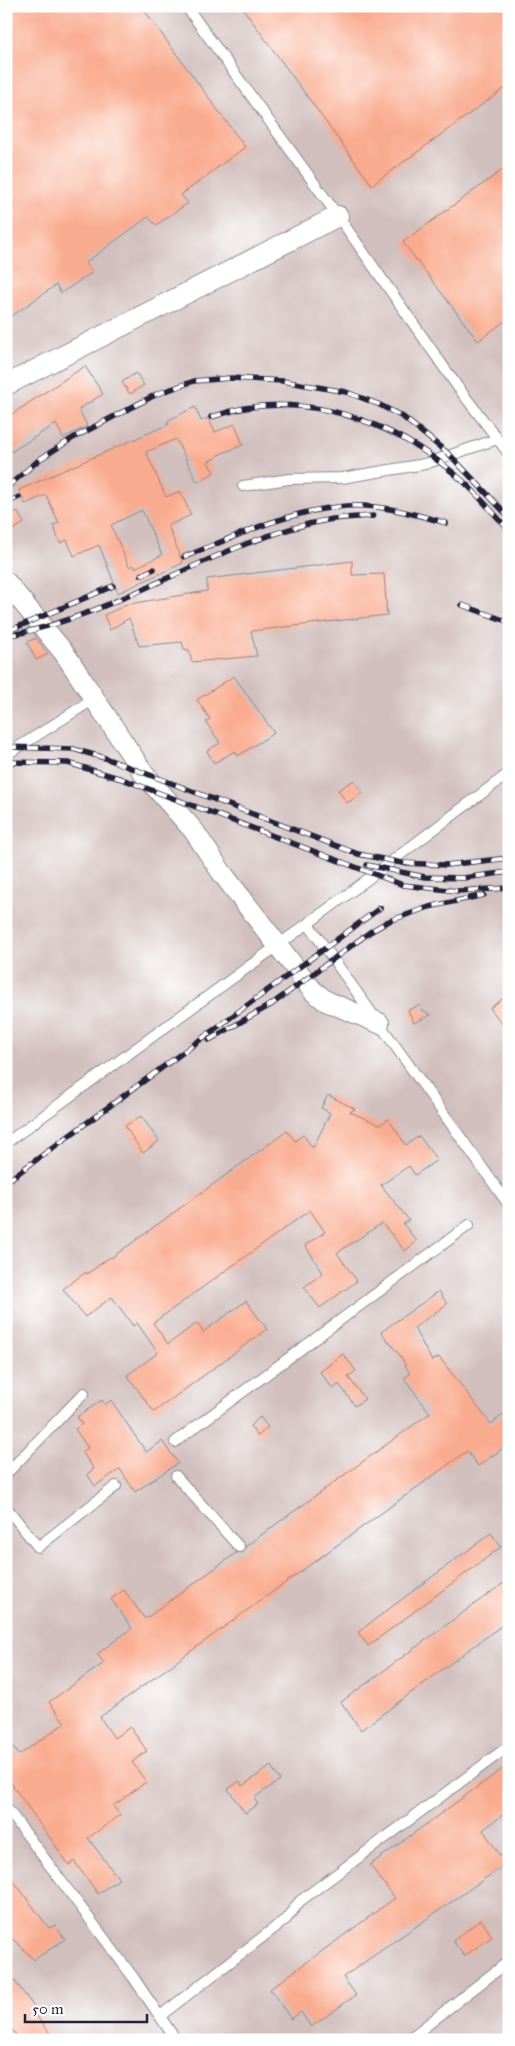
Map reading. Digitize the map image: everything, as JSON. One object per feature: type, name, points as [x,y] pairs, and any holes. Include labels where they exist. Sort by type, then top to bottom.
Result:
[{"type":"street","points":[[6,385],[338,216]]},
{"type":"street","points":[[6,582],[65,654],[144,774],[194,831],[222,873],[313,990],[326,1001],[378,1022]]},
{"type":"lane","points":[[186,6],[338,216],[457,386],[509,454]]},
{"type":"lane","points":[[243,486],[289,479],[342,478],[425,464],[497,438]]},
{"type":"lane","points":[[6,755],[94,698]]},
{"type":"lane","points":[[6,1143],[308,924],[509,773]]},
{"type":"lane","points":[[308,924],[509,1205]]},
{"type":"lane","points":[[175,1442],[469,1225]]},
{"type":"lane","points":[[6,1474],[84,1393]]},
{"type":"lane","points":[[176,1476],[239,1547]]},
{"type":"lane","points":[[6,1507],[38,1547],[116,1486]]},
{"type":"lane","points":[[160,2016],[286,1919],[300,1901],[509,1746]]},
{"type":"lane","points":[[6,1807],[176,2040]]},
{"type":"lane","points":[[408,2040],[509,1961]]},
{"type":"shaded area","points":[[6,6],[509,6],[509,2040],[6,2040]]},
{"type":"building","points":[[6,6],[141,6],[245,147],[181,195],[188,203],[156,225],[148,217],[85,263],[93,272],[61,293],[56,285],[6,320]]},
{"type":"building","points":[[241,6],[509,6],[509,85],[372,185]]},
{"type":"building","points":[[509,165],[509,318],[478,341],[403,242]]},
{"type":"building","points":[[85,366],[103,394],[79,409],[87,426],[63,438],[56,424],[6,455],[6,418]]},
{"type":"building","points":[[136,373],[144,385],[130,394],[122,382]]},
{"type":"building","points":[[195,407],[201,421],[208,418],[215,432],[235,424],[243,445],[218,455],[208,462],[214,473],[197,482],[176,439],[146,452],[166,497],[180,491],[191,515],[168,526],[183,563],[118,593],[99,545],[74,556],[67,540],[60,543],[53,525],[59,523],[46,495],[25,504],[19,490],[169,424],[167,421]],"holes":[[[142,510],[162,555],[135,568],[133,565],[129,567],[111,525]]]},
{"type":"building","points":[[17,511],[24,523],[13,530],[6,517]]},
{"type":"building","points":[[352,561],[352,575],[384,574],[387,615],[251,631],[257,656],[192,662],[189,650],[184,649],[182,642],[139,646],[129,618],[110,630],[104,615],[123,605],[207,591],[207,579]]},
{"type":"building","points":[[36,638],[48,654],[36,660],[27,642]]},
{"type":"building","points":[[234,676],[274,733],[238,756],[235,751],[214,763],[207,751],[220,743],[206,722],[210,719],[197,700]]},
{"type":"building","points":[[354,780],[363,793],[347,803],[338,790]]},
{"type":"building","points":[[509,994],[509,1033],[490,1008]]},
{"type":"building","points":[[420,1005],[422,1010],[431,1015],[414,1023],[408,1010]]},
{"type":"building","points":[[328,1095],[355,1109],[350,1112],[380,1125],[388,1119],[406,1145],[419,1136],[437,1160],[415,1175],[409,1166],[381,1185],[409,1220],[403,1224],[417,1241],[405,1251],[382,1223],[337,1253],[357,1281],[320,1308],[304,1287],[323,1273],[305,1245],[325,1232],[310,1210],[153,1323],[168,1344],[197,1323],[203,1332],[246,1301],[267,1329],[154,1412],[127,1375],[158,1353],[137,1323],[133,1326],[112,1297],[85,1317],[63,1289],[86,1272],[87,1274],[111,1258],[287,1131],[295,1141],[303,1135],[313,1148],[330,1113],[321,1108]]},
{"type":"building","points":[[141,1116],[159,1141],[143,1153],[125,1126]]},
{"type":"building","points":[[439,1291],[447,1304],[414,1328],[432,1361],[439,1357],[491,1424],[509,1410],[509,1444],[478,1466],[467,1451],[100,1717],[114,1738],[130,1727],[147,1751],[132,1762],[146,1782],[113,1806],[120,1815],[88,1838],[119,1879],[98,1894],[74,1861],[69,1865],[6,1776],[6,1737],[19,1755],[65,1723],[49,1702],[104,1663],[97,1654],[132,1628],[111,1599],[124,1590],[145,1619],[236,1553],[243,1552],[246,1546],[430,1413],[404,1378],[410,1374],[401,1357],[381,1332]]},
{"type":"building","points":[[343,1354],[356,1371],[348,1377],[365,1399],[355,1406],[339,1384],[333,1389],[320,1372]]},
{"type":"building","points":[[102,1400],[105,1405],[111,1400],[146,1452],[162,1441],[178,1463],[135,1492],[120,1469],[95,1486],[87,1474],[94,1469],[82,1452],[88,1448],[75,1429],[82,1424],[77,1417]]},
{"type":"building","points":[[260,1417],[268,1427],[258,1436],[250,1426]]},
{"type":"building","points":[[491,1533],[501,1547],[368,1646],[358,1632]]},
{"type":"building","points":[[509,1579],[509,1620],[361,1730],[341,1702]]},
{"type":"building","points":[[509,1764],[509,1810],[483,1830],[506,1864],[343,1977],[356,1995],[311,2027],[301,2012],[291,2019],[270,1989],[395,1898],[370,1865]]},
{"type":"building","points":[[271,1766],[280,1780],[254,1798],[258,1804],[245,1813],[228,1789],[240,1781],[242,1786]]},
{"type":"building","points":[[6,1871],[49,1928],[55,1925],[65,1939],[34,1960],[13,1939],[6,1944]]},
{"type":"building","points":[[481,1919],[492,1937],[464,1956],[453,1941]]},
{"type":"building","points":[[6,1969],[34,2007],[31,2009],[55,2040],[20,2040],[6,2022]]},
{"type":"railway","points":[[6,488],[40,459],[73,438],[157,394],[194,381],[231,378],[283,381],[346,392],[378,404],[403,417],[450,455],[509,517]]},
{"type":"railway","points":[[211,417],[245,408],[275,405],[305,407],[363,420],[391,432],[442,464],[471,488],[509,530]]},
{"type":"railway","points":[[6,503],[19,497]]},
{"type":"railway","points":[[184,557],[278,520],[337,507],[378,507],[406,512],[446,523]]},
{"type":"railway","points":[[6,636],[48,626],[88,612],[245,544],[286,530],[333,519],[373,516]]},
{"type":"railway","points":[[141,575],[154,569]]},
{"type":"railway","points":[[8,631],[113,586]]},
{"type":"railway","points":[[462,605],[509,622]]},
{"type":"railway","points":[[6,747],[73,749],[105,758],[358,854],[402,863],[446,865],[509,858]]},
{"type":"railway","points":[[6,762],[68,763],[122,779],[403,885],[458,891],[509,888]]},
{"type":"railway","points":[[367,865],[425,877],[463,878],[509,872]]},
{"type":"railway","points":[[209,1040],[272,1004],[370,932],[389,921],[429,907],[484,895]]},
{"type":"railway","points":[[6,1182],[380,908]]}]
